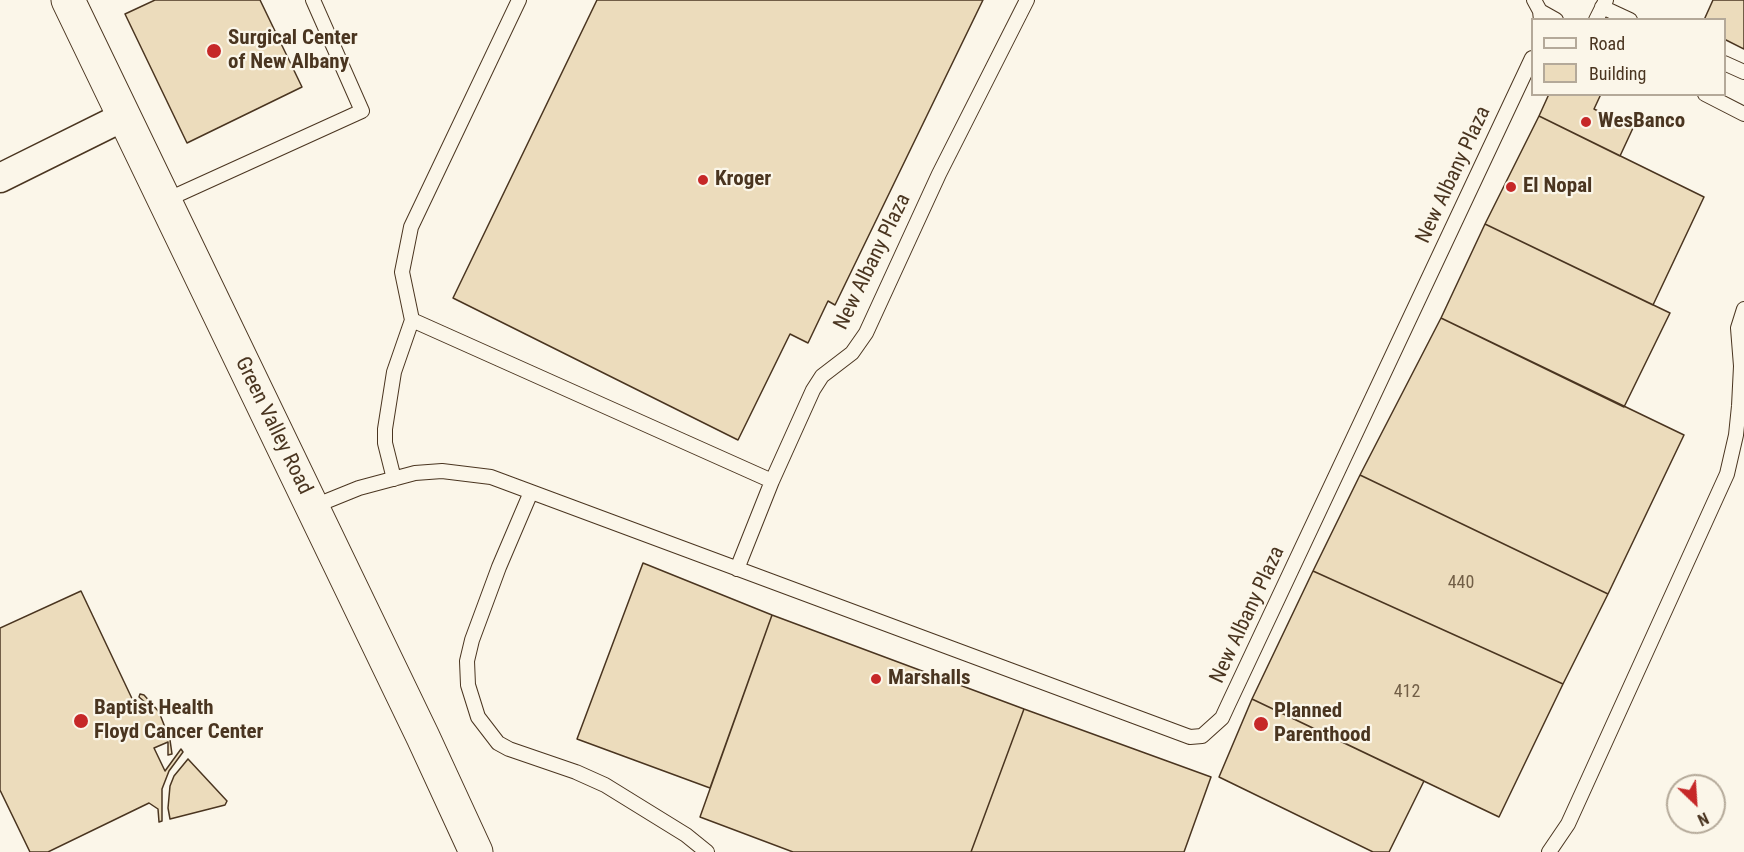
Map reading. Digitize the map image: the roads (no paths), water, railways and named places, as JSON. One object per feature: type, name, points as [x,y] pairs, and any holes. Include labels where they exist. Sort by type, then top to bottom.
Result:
[{"type":"street","name":"Green Valley Road","points":[[68,0],[476,852]]},
{"type":"street","points":[[0,178],[123,117]]},
{"type":"lane","points":[[164,201],[362,111],[313,0]]},
{"type":"lane","points":[[394,479],[385,442],[387,409],[394,372],[412,320],[402,272],[411,227],[519,0]]},
{"type":"lane","name":"New Albany Plaza","points":[[737,569],[772,481],[813,390],[822,376],[852,353],[866,333],[939,174],[1027,0]]},
{"type":"lane","points":[[1601,9],[1625,18]]},
{"type":"lane","points":[[1538,10],[1552,18]]},
{"type":"lane","name":"New Albany Plaza","points":[[312,507],[359,488],[415,473],[442,471],[491,477],[1190,737],[1202,736],[1222,718],[1531,62]]},
{"type":"lane","points":[[1726,63],[1744,72]]},
{"type":"lane","points":[[1709,96],[1744,114]]},
{"type":"lane","points":[[1549,852],[1568,824],[1726,474],[1736,435],[1741,366],[1738,328],[1744,309]]},
{"type":"lane","points":[[412,320],[772,481]]},
{"type":"lane","points":[[531,492],[499,567],[472,640],[467,661],[468,685],[478,717],[498,743],[509,749],[576,771],[605,785],[686,835],[707,852]]},
{"type":"place","name":"Surgical Center of New Albany","points":[[214,51]]},
{"type":"place","name":"WesBanco","points":[[1586,122]]},
{"type":"place","name":"Kroger","points":[[703,180]]},
{"type":"place","name":"El Nopal","points":[[1511,187]]},
{"type":"place","name":"Marshalls","points":[[876,679]]},
{"type":"place","name":"Baptist Health Floyd Cancer Center","points":[[81,721]]},
{"type":"place","name":"Planned Parenthood","points":[[1261,724]]}]
